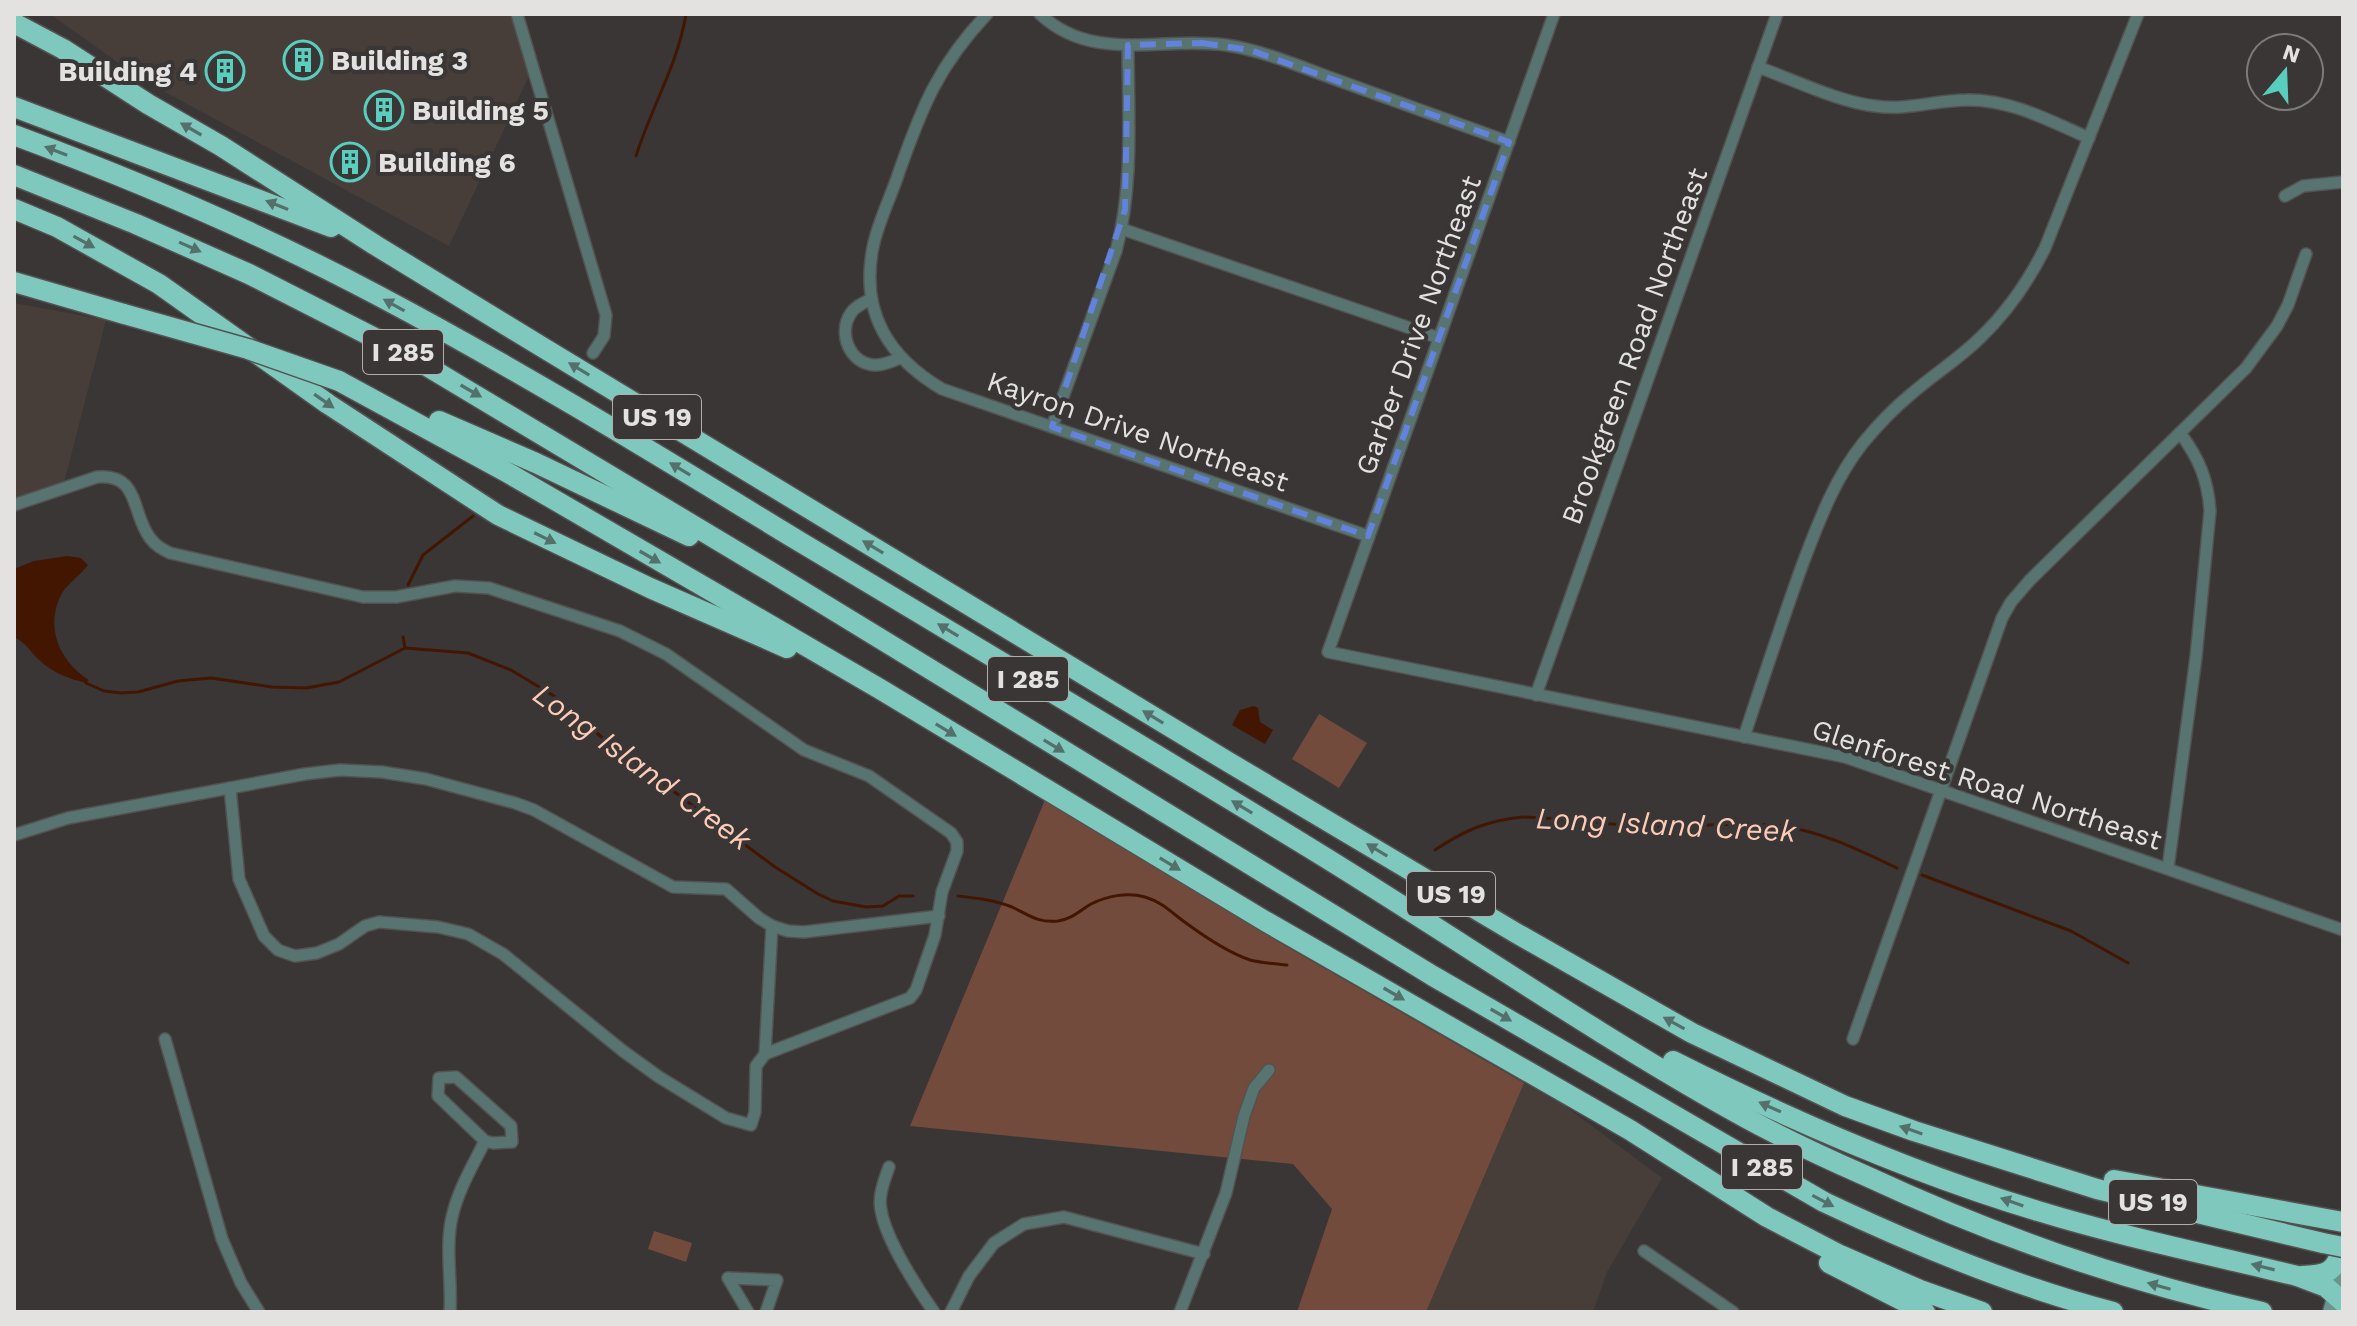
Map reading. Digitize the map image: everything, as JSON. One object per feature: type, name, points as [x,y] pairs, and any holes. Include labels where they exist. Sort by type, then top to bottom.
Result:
[{"type":"highway","name":"US 19","points":[[14,23],[63,48],[375,245],[1230,763],[1692,1033],[1845,1106],[1985,1154],[2097,1189],[2333,1245]]},
{"type":"highway","points":[[14,107],[259,198],[375,245]]},
{"type":"highway","name":"I 285","points":[[14,135],[150,189],[263,239],[376,294],[474,349],[609,426],[1268,823],[1742,1116],[1936,1209],[1994,1233],[2109,1272],[2262,1312]]},
{"type":"highway","name":"I 285","points":[[14,175],[191,248],[289,293],[476,394],[1433,976],[1824,1202],[2004,1278],[2113,1312]]},
{"type":"highway","points":[[14,209],[57,227],[159,284],[328,404],[498,515],[650,588],[880,689]]},
{"type":"highway","points":[[14,282],[248,349],[339,381],[495,444],[771,572]]},
{"type":"highway","points":[[339,381],[510,474],[880,689],[1252,913],[1630,1130],[1767,1217],[1840,1255],[1920,1290],[1982,1312]]},
{"type":"highway","points":[[1558,1004],[1741,1094],[1877,1154],[2039,1211],[2316,1282],[2337,1303]]},
{"type":"highway","points":[[1630,1130],[1720,1195],[1812,1254],[1925,1312]]},
{"type":"highway","points":[[1985,1154],[2336,1221]]},
{"type":"highway","points":[[2297,1276],[2327,1273],[2335,1266],[2333,1245]]},
{"type":"main road","points":[[2337,1303],[2343,1269]]},
{"type":"street","points":[[517,14],[606,315],[604,336],[593,353]]},
{"type":"street","name":"Kayron Drive Northeast","points":[[987,14],[964,38],[945,66],[917,121],[874,244],[870,271],[871,299],[882,330],[900,358],[942,389],[1368,536]]},
{"type":"street","points":[[1040,14],[1067,34],[1113,46],[1202,43],[1250,50],[1509,142]]},
{"type":"street","name":"Garber Drive Northeast","points":[[1328,652],[1554,14]]},
{"type":"street","name":"Brookgreen Road Northeast","points":[[1536,695],[1777,14]]},
{"type":"street","points":[[1744,737],[1780,624],[1823,513],[1840,478],[1861,446],[1886,417],[1979,340],[2017,298],[2045,248],[2138,14]]},
{"type":"street","points":[[1052,427],[1122,229],[1128,148],[1128,45]]},
{"type":"street","points":[[1758,67],[1852,101],[1875,106],[1905,107],[1963,100],[1998,102],[2089,138]]},
{"type":"street","points":[[2285,196],[2303,186],[2343,182]]},
{"type":"street","points":[[1122,229],[1439,338]]},
{"type":"street","points":[[1853,1039],[1994,635],[2011,602],[2246,368],[2265,345],[2288,305],[2306,254]]},
{"type":"street","points":[[871,299],[849,314],[845,333],[851,352],[868,364],[878,365],[900,358]]},
{"type":"street","points":[[2168,868],[2196,657],[2210,511],[2203,469],[2180,433]]},
{"type":"street","points":[[14,505],[108,476],[119,479],[127,486],[148,536],[158,548],[170,553],[363,597],[396,597],[455,586],[489,588],[620,631],[666,654],[804,750],[869,776],[951,833],[957,842],[957,851],[942,892],[939,916],[916,990],[910,998],[765,1054],[756,1066],[755,1112],[751,1125],[726,1118],[659,1077],[503,954],[468,934],[438,927],[379,922],[365,926],[339,944],[317,953],[295,956],[278,950],[264,936],[239,879],[230,788]]},
{"type":"street","name":"Glenforest Road Northeast","points":[[1328,652],[1845,757],[2343,930]]},
{"type":"street","points":[[14,835],[68,818],[305,774],[340,770],[382,772],[426,779],[534,810],[673,887],[726,889],[759,918],[788,931],[804,932],[939,916]]},
{"type":"street","points":[[765,1054],[772,926]]},
{"type":"street","points":[[165,1039],[222,1239],[241,1283],[259,1312]]},
{"type":"street","points":[[1180,1312],[1226,1193],[1244,1116],[1254,1088],[1269,1070]]},
{"type":"street","points":[[456,1077],[511,1126],[512,1142],[485,1141],[438,1096],[439,1078],[456,1077]]},
{"type":"street","points":[[450,1312],[449,1241],[452,1217],[459,1192],[485,1141]]},
{"type":"street","points":[[889,1167],[882,1185],[881,1210],[890,1236],[934,1312]]},
{"type":"street","points":[[951,1312],[969,1276],[994,1243],[1024,1224],[1064,1217],[1204,1254]]},
{"type":"street","points":[[1644,1251],[1733,1312]]},
{"type":"street","points":[[748,1312],[728,1278],[777,1280],[766,1312]]},
{"type":"highlighted area","points":[[1202,43],[1250,50],[1509,142],[1368,536],[1052,427],[1125,210],[1128,45]]},
{"type":"shaded area","points":[[50,14],[520,14],[537,59],[449,246],[141,79]]},
{"type":"shaded area","points":[[14,303],[106,320],[61,494],[14,507]]},
{"type":"shaded area","points":[[67,556],[81,558],[88,565],[62,593],[54,618],[55,630],[63,653],[89,680],[86,683],[49,668],[14,637],[14,569],[34,561]]},
{"type":"shaded area","points":[[1254,706],[1258,708],[1260,722],[1273,730],[1265,744],[1232,725],[1240,710]]},
{"type":"shaded area","points":[[1319,714],[1367,743],[1339,788],[1292,759]]},
{"type":"shaded area","points":[[1047,795],[1277,941],[1524,1083],[1426,1312],[1297,1312],[1332,1209],[1293,1164],[910,1126]]},
{"type":"shaded area","points":[[1524,1083],[1561,1103],[1662,1178],[1607,1272],[1593,1312],[1426,1312]]},
{"type":"shaded area","points":[[654,1231],[692,1243],[686,1262],[648,1249]]},
{"type":"waterway","points":[[636,156],[677,51],[686,14]]},
{"type":"waterway","points":[[408,585],[423,555],[473,516]]},
{"type":"waterway","points":[[403,637],[405,648]]},
{"type":"waterway","name":"Long Island Creek","points":[[86,683],[104,691],[121,693],[138,692],[178,681],[211,678],[272,687],[306,688],[339,682],[405,648],[468,653],[511,670],[554,696],[605,740],[775,867],[818,894],[833,901],[866,907],[883,906],[899,896],[913,896]]},
{"type":"waterway","name":"Long Island Creek","points":[[1435,850],[1476,828],[1523,817],[1658,827],[1764,824],[1826,837],[1897,868]]},
{"type":"waterway","name":"Long Island Creek","points":[[1922,875],[2071,931],[2128,963]]},
{"type":"waterway","name":"Long Island Creek","points":[[958,896],[999,903],[1044,921],[1067,918],[1104,899],[1138,896],[1162,905],[1233,953],[1250,960],[1287,965]]},
{"type":"place","name":"Building 3","points":[[303,60]]},
{"type":"place","name":"Building 4","points":[[225,71]]},
{"type":"place","name":"Building 5","points":[[384,110]]},
{"type":"place","name":"Building 6","points":[[350,162]]}]
